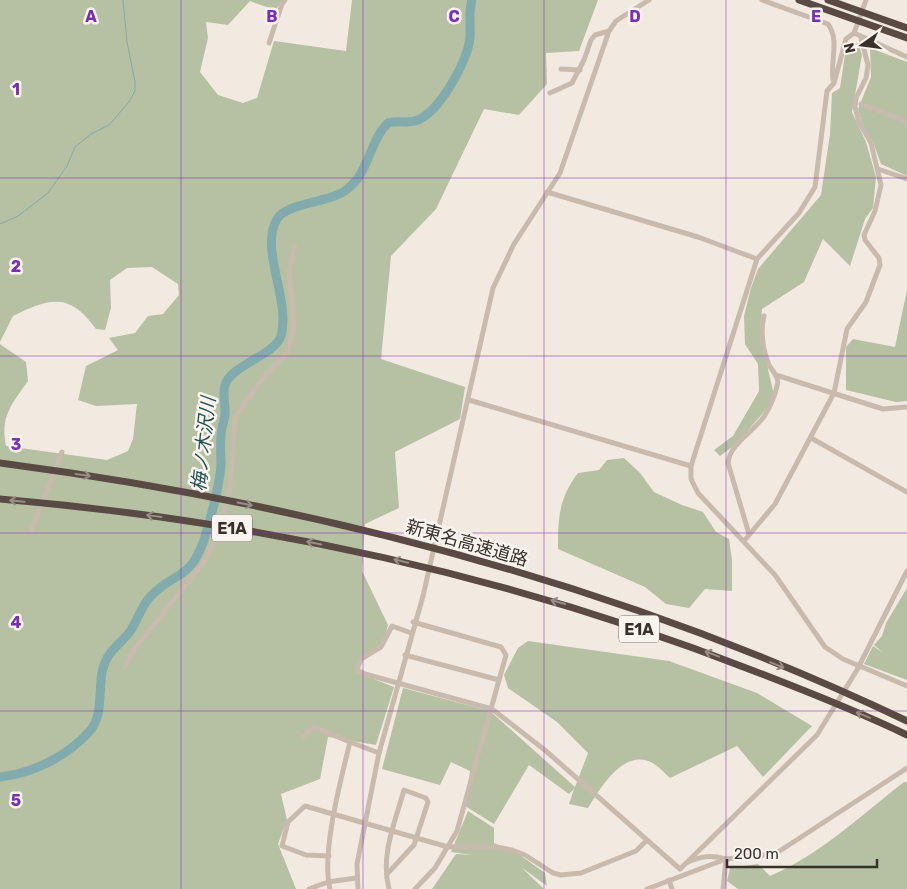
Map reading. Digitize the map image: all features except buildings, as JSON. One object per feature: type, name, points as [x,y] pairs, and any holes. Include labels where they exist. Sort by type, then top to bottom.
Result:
[{"type":"highway","points":[[799,0],[907,38]]},
{"type":"highway","points":[[828,0],[907,28]]},
{"type":"highway","name":"新東名高速道路","points":[[0,463],[111,479],[286,512],[492,564],[645,614],[774,664],[907,721]]},
{"type":"highway","name":"新東名高速道路","points":[[0,499],[101,508],[206,523],[362,552],[514,590],[642,630],[826,699],[907,736]]},
{"type":"street","points":[[269,44],[282,4],[286,0]]},
{"type":"street","points":[[358,889],[356,878],[379,753],[399,683],[413,622],[422,596],[469,400],[493,288],[503,262],[560,174],[609,31],[616,21],[649,0]]},
{"type":"street","points":[[762,0],[828,24],[833,31],[832,60],[834,83]]},
{"type":"street","points":[[866,2],[855,32],[846,39],[834,83],[827,91],[816,187],[799,213],[757,259],[691,466],[690,478],[693,487],[775,576],[826,647],[858,668],[907,686]]},
{"type":"street","points":[[550,93],[567,87],[580,70],[591,40],[595,35],[609,31]]},
{"type":"street","points":[[855,32],[861,38],[907,57]]},
{"type":"street","points":[[744,541],[775,504],[834,393],[847,329],[866,302],[880,265],[879,258],[865,240],[864,234],[876,211],[881,194],[878,170],[871,143],[859,122],[855,108],[856,98],[866,78],[868,65],[861,38]]},
{"type":"street","points":[[561,69],[580,70]]},
{"type":"street","points":[[861,104],[907,122]]},
{"type":"street","points":[[878,170],[907,179]]},
{"type":"street","points":[[547,192],[698,237],[757,259]]},
{"type":"street","points":[[124,667],[134,650],[206,559],[214,543],[232,475],[232,440],[236,417],[262,379],[287,352],[292,335],[294,323],[289,271],[295,247]]},
{"type":"street","points":[[749,534],[728,463],[728,457],[765,414],[778,384],[776,375],[769,365],[763,343],[762,324],[764,316]]},
{"type":"street","points":[[776,375],[883,409],[907,407]]},
{"type":"street","points":[[469,400],[691,466]]},
{"type":"street","points":[[810,438],[907,492]]},
{"type":"street","points":[[31,531],[62,452]]},
{"type":"street","points":[[680,869],[817,735],[858,668],[907,571]]},
{"type":"street","points":[[413,622],[500,647],[506,655],[457,831],[435,868],[415,889]]},
{"type":"street","points":[[411,633],[392,626],[381,647],[361,659],[357,670],[364,674],[492,709],[546,751],[685,874]]},
{"type":"street","points":[[405,654],[499,680]]},
{"type":"street","points":[[304,736],[314,727],[379,753]]},
{"type":"street","points":[[330,889],[328,882],[329,856],[334,813],[350,742]]},
{"type":"street","points":[[647,889],[726,859],[775,854],[907,768]]},
{"type":"street","points":[[387,874],[410,851],[417,837],[428,802],[426,798],[404,790],[387,853],[387,874],[390,889]]},
{"type":"street","points":[[329,856],[306,855],[282,846],[288,822],[304,806],[448,847],[512,850],[525,855],[553,873],[568,876],[636,851],[646,840]]},
{"type":"street","points":[[680,869],[702,856],[726,859]]},
{"type":"street","points":[[724,889],[723,881],[726,859]]},
{"type":"street","points":[[310,889],[328,882],[356,878]]},
{"type":"street","points":[[670,880],[672,889]]},
{"type":"street","points":[[718,889],[723,881]]},
{"type":"green space","points":[[0,0],[284,0],[275,10],[250,1],[228,25],[206,22],[208,38],[200,72],[218,95],[243,103],[257,98],[274,41],[346,51],[352,0],[598,0],[579,51],[546,53],[547,84],[519,115],[484,109],[436,209],[391,256],[381,359],[465,387],[460,419],[395,452],[399,508],[365,524],[362,571],[388,625],[382,648],[361,659],[356,672],[394,687],[376,745],[328,737],[320,779],[281,794],[287,820],[278,844],[296,889],[0,889],[0,344],[26,362],[28,381],[12,404],[6,418],[6,446],[107,460],[128,451],[133,439],[137,404],[96,406],[78,400],[86,366],[118,350],[109,338],[135,333],[148,316],[163,314],[179,295],[178,284],[152,267],[127,268],[110,280],[111,308],[105,330],[96,329],[87,317],[68,304],[49,302],[13,316],[0,342]]},
{"type":"green space","points":[[858,43],[862,55],[852,112],[866,142],[876,177],[873,208],[865,219],[850,266],[823,239],[804,282],[762,309],[760,335],[775,399],[735,445],[720,456],[714,450],[733,436],[759,391],[758,364],[745,344],[744,316],[751,288],[758,269],[821,195],[830,134],[832,93],[840,88],[846,48]]},
{"type":"green space","points":[[870,48],[907,62],[907,176],[881,164],[873,142],[862,123],[858,109],[871,77]]},
{"type":"green space","points":[[907,290],[907,401],[896,402],[846,390],[846,347],[853,339],[895,347]]},
{"type":"green space","points":[[624,458],[640,473],[654,492],[703,512],[716,532],[729,539],[732,560],[732,591],[705,589],[689,608],[666,604],[645,587],[558,549],[559,517],[563,500],[578,473],[599,470],[607,460]]},
{"type":"green space","points":[[907,588],[907,680],[864,664],[873,646],[883,653],[874,645],[882,636],[886,623]]},
{"type":"green space","points":[[528,641],[669,661],[757,693],[812,726],[763,777],[737,746],[670,778],[654,764],[638,760],[629,762],[612,774],[588,808],[569,804],[574,789],[569,794],[529,765],[494,824],[465,806],[470,771],[451,762],[440,785],[382,769],[403,688],[490,711],[575,787],[588,753],[557,722],[508,688],[504,675],[518,648]]},
{"type":"green space","points":[[904,782],[907,782],[907,889],[738,889],[727,881],[730,868],[758,864],[770,876],[806,857],[840,834]]},
{"type":"green space","points":[[468,811],[494,828],[494,843],[520,855],[545,873],[547,886],[521,867],[544,889],[432,889],[456,854],[473,855],[451,852]]},
{"type":"waterway","points":[[0,224],[18,216],[48,193],[67,166],[75,147],[91,134],[109,125],[129,102],[135,91],[135,82],[127,42],[123,0]]},
{"type":"waterway","name":"梅ノ木沢川","points":[[0,777],[37,768],[70,749],[89,732],[95,724],[98,714],[102,674],[104,664],[109,655],[131,630],[150,597],[193,563],[204,540],[218,484],[221,465],[221,433],[225,415],[225,385],[235,372],[271,349],[281,336],[283,322],[282,307],[271,245],[272,231],[277,219],[282,214],[298,206],[329,198],[346,190],[360,175],[377,139],[388,123],[418,120],[427,115],[444,96],[452,84],[468,48],[472,0]]}]
